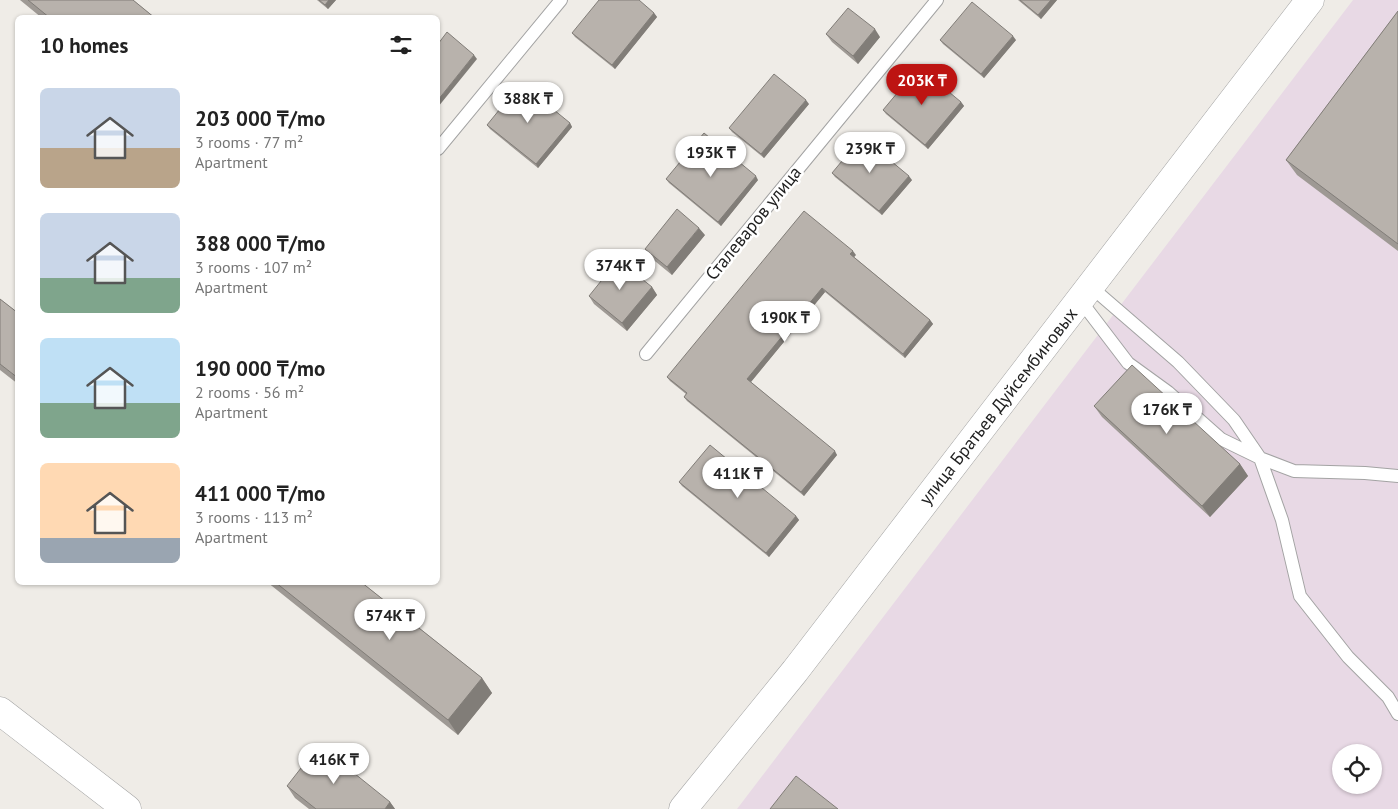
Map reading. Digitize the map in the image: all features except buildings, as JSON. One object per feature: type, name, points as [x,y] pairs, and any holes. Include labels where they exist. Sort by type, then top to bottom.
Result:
[{"type":"street","name":"улица Братьев Дуйсембиновых","points":[[683,809],[795,670],[1310,0]]},
{"type":"street","points":[[0,711],[126,809]]},
{"type":"lane","points":[[440,147],[561,0]]},
{"type":"lane","name":"Сталеваров улица","points":[[646,354],[937,0]]},
{"type":"lane","points":[[1085,293],[1128,363],[1168,392],[1221,439],[1260,458],[1294,470],[1365,472],[1398,476]]},
{"type":"lane","points":[[1085,293],[1178,362],[1234,420],[1260,458],[1282,520],[1300,596],[1348,657],[1388,697],[1398,714]]},
{"type":"shaded area","points":[[1353,0],[1398,0],[1398,809],[737,809]]}]
